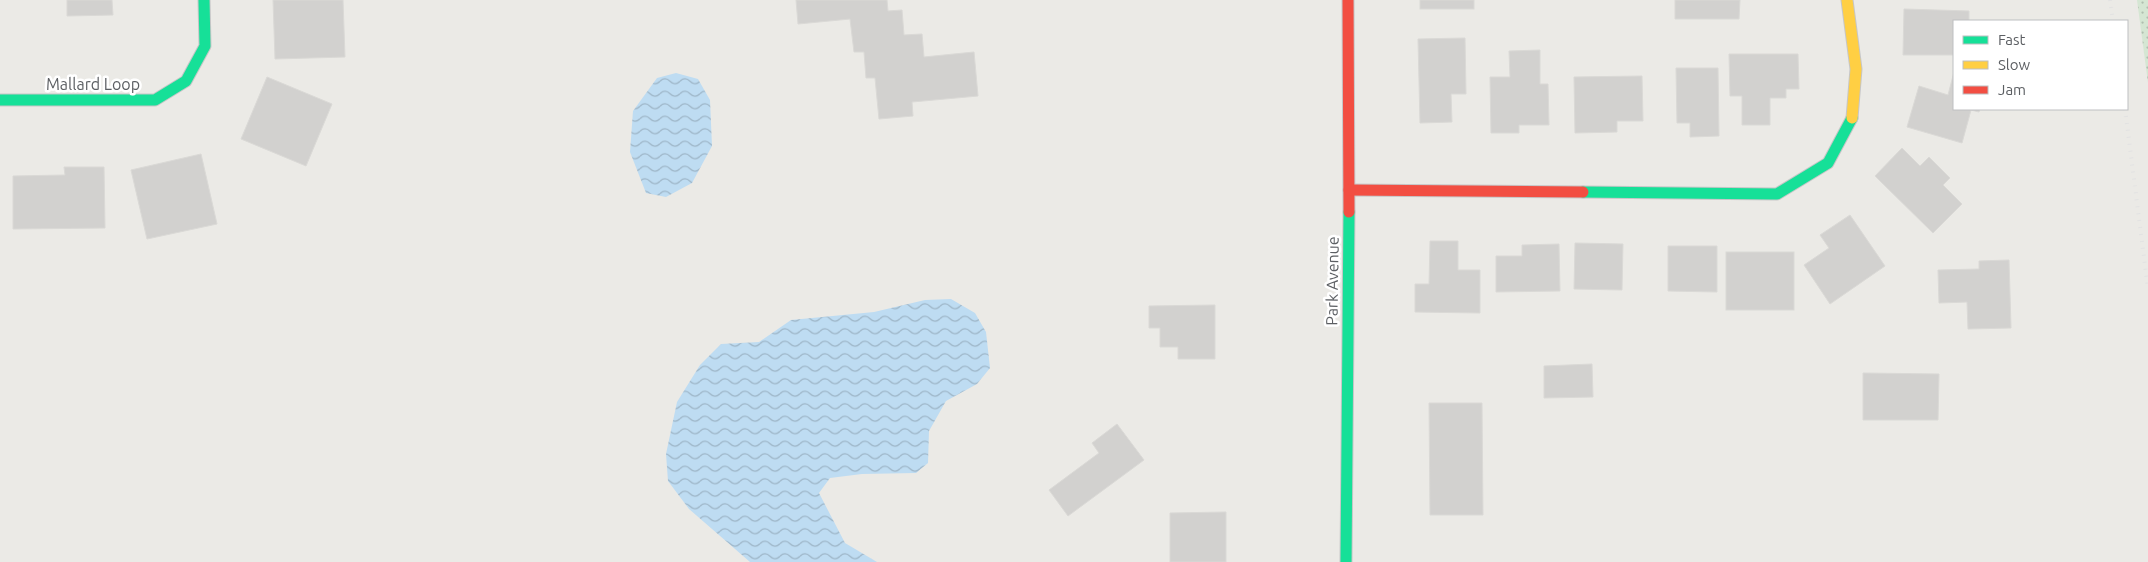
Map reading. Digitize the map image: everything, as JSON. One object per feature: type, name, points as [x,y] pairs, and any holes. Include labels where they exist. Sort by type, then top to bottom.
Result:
[{"type":"street","name":"Mallard Loop","points":[[0,100],[155,100],[186,81],[205,46],[204,0]]},
{"type":"street","name":"Park Avenue","points":[[1346,562],[1349,190],[1348,0]]},
{"type":"street","points":[[1349,190],[1777,194],[1828,163],[1852,118],[1856,69],[1847,0]]},
{"type":"green space","points":[[2137,0],[2148,0],[2148,83]]},
{"type":"water","points":[[676,73],[698,79],[710,100],[712,146],[692,183],[666,197],[646,193],[630,152],[633,111],[657,78]]},
{"type":"water","points":[[951,299],[975,313],[986,332],[990,368],[977,384],[946,401],[929,431],[928,463],[916,473],[862,474],[830,478],[819,493],[845,543],[877,562],[750,562],[689,509],[668,481],[666,454],[677,402],[700,365],[721,344],[759,342],[791,320],[874,312],[925,300]]},
{"type":"building","points":[[67,0],[112,0],[113,15],[67,16]]},
{"type":"building","points":[[273,0],[343,0],[345,57],[275,59]]},
{"type":"building","points":[[796,0],[887,0],[888,11],[902,10],[904,35],[922,34],[924,57],[974,52],[978,96],[912,102],[913,116],[879,119],[875,78],[866,78],[864,52],[854,52],[850,19],[798,24]]},
{"type":"building","points":[[1420,0],[1474,0],[1474,9],[1420,9]]},
{"type":"building","points":[[1675,0],[1740,0],[1739,19],[1675,19]]},
{"type":"building","points":[[1904,9],[1969,11],[1969,20],[1953,20],[1953,55],[1903,55]]},
{"type":"building","points":[[1465,38],[1466,94],[1451,94],[1452,122],[1420,123],[1418,39]]},
{"type":"building","points":[[1540,50],[1540,84],[1548,84],[1549,125],[1519,125],[1519,133],[1491,133],[1490,77],[1510,77],[1509,51]]},
{"type":"building","points":[[1729,54],[1798,54],[1799,89],[1786,89],[1786,98],[1770,98],[1770,125],[1742,125],[1742,96],[1730,96]]},
{"type":"building","points":[[1676,68],[1718,68],[1719,136],[1690,137],[1690,123],[1677,123]]},
{"type":"building","points":[[1642,76],[1643,121],[1617,121],[1617,132],[1575,133],[1574,77]]},
{"type":"building","points":[[1953,76],[1953,110],[1971,110],[1962,143],[1907,127],[1919,86],[1948,95]]},
{"type":"building","points":[[267,77],[332,104],[306,166],[241,139]]},
{"type":"building","points":[[1902,148],[1920,166],[1929,157],[1950,178],[1943,185],[1962,204],[1933,233],[1875,176]]},
{"type":"building","points":[[201,154],[217,224],[147,239],[131,170]]},
{"type":"building","points":[[64,167],[104,167],[105,228],[13,229],[13,176],[65,175]]},
{"type":"building","points":[[1850,215],[1885,266],[1830,304],[1804,265],[1829,248],[1820,235]]},
{"type":"building","points":[[1430,241],[1458,241],[1458,270],[1480,270],[1480,313],[1415,312],[1415,284],[1429,284]]},
{"type":"building","points":[[1575,243],[1623,244],[1622,290],[1574,289]]},
{"type":"building","points":[[1559,244],[1560,291],[1496,292],[1496,256],[1522,256],[1522,245]]},
{"type":"building","points":[[1668,246],[1717,246],[1717,292],[1668,291]]},
{"type":"building","points":[[1726,252],[1794,252],[1794,310],[1726,310]]},
{"type":"building","points":[[2009,260],[2011,328],[1968,329],[1967,302],[1939,303],[1938,270],[1979,269],[1979,261]]},
{"type":"building","points":[[1215,305],[1215,359],[1178,359],[1178,347],[1160,347],[1160,328],[1149,328],[1149,306]]},
{"type":"building","points":[[1592,364],[1593,397],[1544,398],[1544,366]]},
{"type":"building","points":[[1863,373],[1939,374],[1938,420],[1863,420]]},
{"type":"building","points":[[1429,403],[1482,403],[1483,515],[1430,515]]},
{"type":"building","points":[[1117,424],[1144,460],[1068,516],[1049,490],[1099,453],[1092,443]]},
{"type":"building","points":[[1226,512],[1226,562],[1170,562],[1170,513]]},
{"type":"railway","points":[[2110,0],[2113,20]]},
{"type":"railway","points":[[2125,110],[2148,289]]},
{"type":"traffic: fast","points":[[0,100],[155,100],[186,81],[205,46],[204,0]]},
{"type":"traffic: fast","points":[[1583,192],[1777,194],[1828,163],[1852,118]]},
{"type":"traffic: fast","points":[[1346,562],[1349,212]]},
{"type":"traffic: slow","points":[[1847,0],[1856,69],[1852,118]]},
{"type":"traffic: jam","points":[[1348,0],[1349,212]]},
{"type":"traffic: jam","points":[[1349,190],[1583,192]]}]
